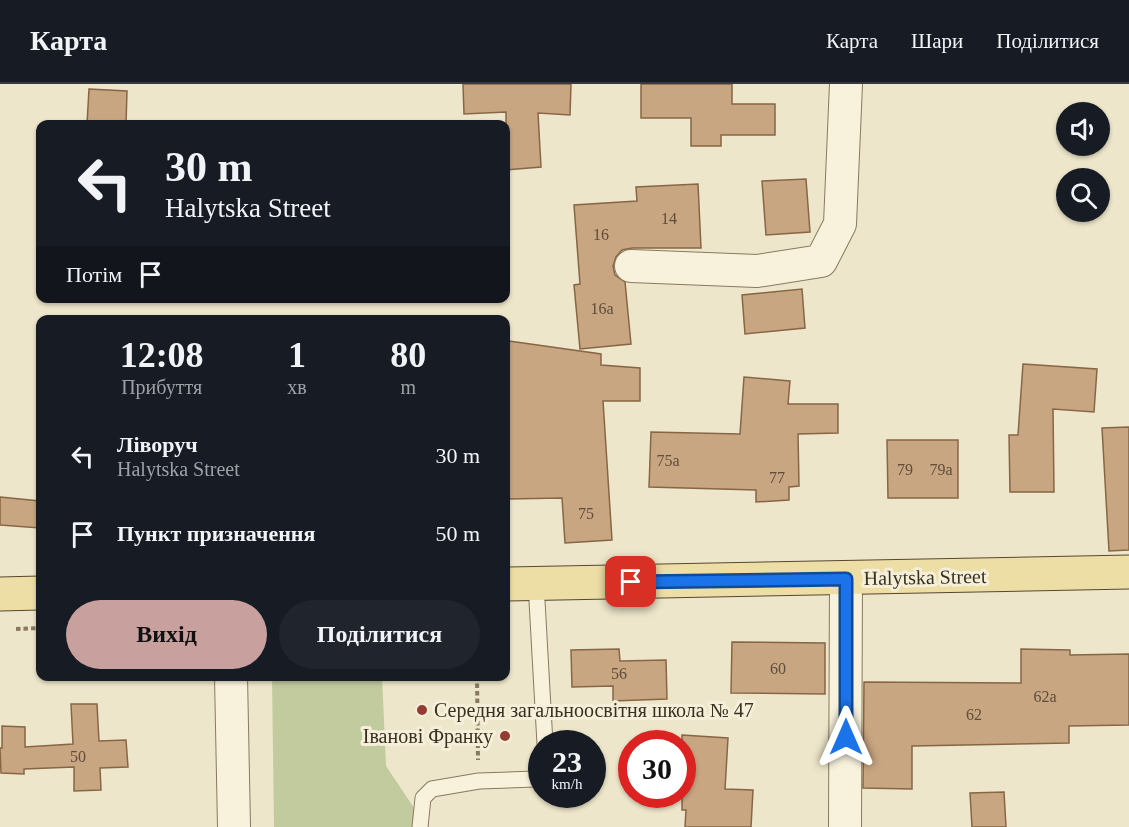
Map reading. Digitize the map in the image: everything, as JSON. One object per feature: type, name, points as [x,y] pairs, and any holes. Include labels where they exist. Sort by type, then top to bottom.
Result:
[{"type":"main road","name":"Halytska Street","points":[[521,584],[1129,572]]},
{"type":"main road","points":[[0,594],[36,593]]},
{"type":"street","points":[[632,266],[757,271],[820,261],[840,224],[846,84]]},
{"type":"street","points":[[845,827],[846,579]]},
{"type":"street","points":[[231,681],[234,827]]},
{"type":"lane","points":[[521,584],[543,730]]},
{"type":"lane","points":[[420,827],[423,798],[432,789],[479,781],[528,779]]},
{"type":"path","points":[[10,629],[36,628]]},
{"type":"path","points":[[477,681],[479,781]]},
{"type":"green space","points":[[272,681],[382,681],[386,766],[420,817],[420,827],[274,827]]},
{"type":"building","points":[[463,84],[571,84],[570,115],[538,113],[541,167],[510,170],[510,120],[506,120],[506,112],[464,114]]},
{"type":"building","points":[[641,84],[732,84],[732,104],[775,104],[775,135],[721,135],[721,146],[691,146],[691,118],[641,118]]},
{"type":"building","points":[[89,89],[127,91],[126,120],[87,120]]},
{"type":"building","points":[[806,179],[810,232],[766,235],[762,181]]},
{"type":"building","points":[[698,184],[701,248],[622,250],[613,266],[615,275],[625,282],[631,344],[580,349],[574,285],[580,284],[574,205],[637,201],[636,187]]},
{"type":"building","points":[[802,289],[805,328],[745,334],[742,295]]},
{"type":"building","points":[[510,341],[601,354],[601,365],[640,368],[640,401],[603,401],[612,540],[565,543],[562,498],[510,499]]},
{"type":"building","points":[[1023,364],[1097,369],[1094,412],[1053,409],[1054,492],[1010,492],[1009,435],[1018,435]]},
{"type":"building","points":[[744,377],[790,381],[788,404],[838,404],[838,433],[798,434],[799,486],[789,487],[789,500],[756,502],[756,490],[649,487],[651,432],[740,434]]},
{"type":"building","points":[[1129,427],[1129,550],[1109,551],[1102,428]]},
{"type":"building","points":[[887,440],[958,440],[958,498],[888,498]]},
{"type":"building","points":[[0,497],[36,501],[36,528],[0,525]]},
{"type":"building","points":[[732,642],[825,643],[825,694],[731,693]]},
{"type":"building","points":[[619,649],[620,661],[666,660],[667,699],[613,701],[613,686],[572,687],[571,650]]},
{"type":"building","points":[[1021,649],[1070,650],[1070,655],[1129,654],[1129,725],[1069,726],[1069,743],[912,746],[912,789],[863,788],[864,682],[1021,683]]},
{"type":"building","points":[[71,704],[97,704],[99,741],[126,740],[128,767],[100,768],[101,790],[74,791],[74,767],[24,769],[24,774],[1,773],[2,726],[25,727],[25,747],[73,744]]},
{"type":"building","points":[[696,736],[728,738],[725,789],[753,790],[751,827],[685,827],[686,810],[682,808],[696,808]]},
{"type":"building","points":[[1004,792],[1006,827],[972,827],[970,793]]},
{"type":"place","name":"Середня загальноосвітня школа № 47","points":[[422,710]]},
{"type":"place","name":"Іванові Франку","points":[[505,736]]},
{"type":"route","points":[[631,582],[846,579],[846,737]]}]
